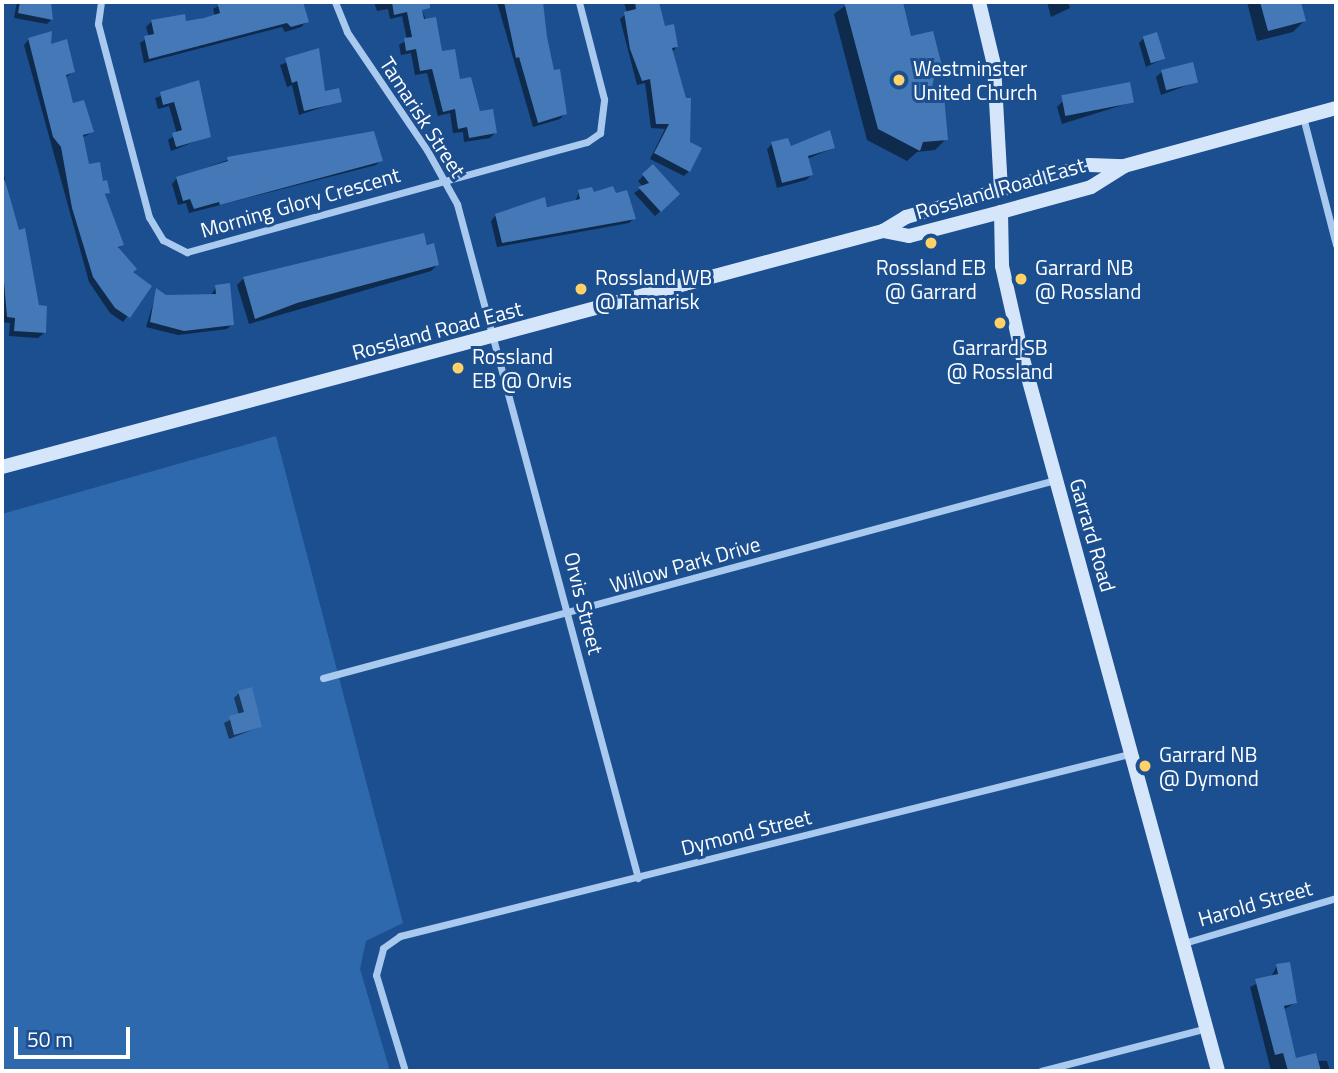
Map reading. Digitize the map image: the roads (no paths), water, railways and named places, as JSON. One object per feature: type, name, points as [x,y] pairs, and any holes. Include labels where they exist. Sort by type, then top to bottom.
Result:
[{"type":"main road","name":"Garrard Road","points":[[979,2],[994,65],[1001,189]]},
{"type":"main road","name":"Rossland Road East","points":[[883,231],[909,236],[1001,212],[1091,187],[1125,166],[1336,108]]},
{"type":"main road","name":"Rossland Road East","points":[[2,467],[883,231],[906,217],[1089,165],[1125,166]]},
{"type":"main road","name":"Garrard Road","points":[[1001,212],[1005,286],[1055,480],[1133,752],[1218,1071]]},
{"type":"street","name":"Morning Glory Crescent","points":[[101,2],[98,24],[149,217],[163,240],[187,252],[587,142],[600,133],[604,99],[579,2]]},
{"type":"street","name":"Tamarisk Street","points":[[335,2],[347,32],[446,180],[495,336]]},
{"type":"street","points":[[1303,117],[1336,245]]},
{"type":"street","name":"Garrard Road","points":[[1001,189],[1001,212]]},
{"type":"street","name":"Orvis Street","points":[[495,336],[638,878]]},
{"type":"street","name":"Willow Park Drive","points":[[323,678],[570,615],[1055,480]]},
{"type":"street","name":"Dymond Street","points":[[405,1071],[380,991],[377,959],[389,941],[400,936],[1133,752]]},
{"type":"street","name":"Harold Street","points":[[1184,943],[1336,898]]},
{"type":"street","points":[[1041,1071],[1208,1028]]},
{"type":"place","name":"Westminster United Church","points":[[899,80]]},
{"type":"place","name":"Rossland EB @ Garrard","points":[[931,243]]},
{"type":"place","name":"Garrard NB @ Rossland","points":[[1021,279]]},
{"type":"place","name":"Rossland WB @ Tamarisk","points":[[581,289]]},
{"type":"place","name":"Garrard SB @ Rossland","points":[[1000,323]]},
{"type":"place","name":"Rossland EB @ Orvis","points":[[458,368]]},
{"type":"place","name":"Garrard NB @ Dymond","points":[[1145,766]]}]
